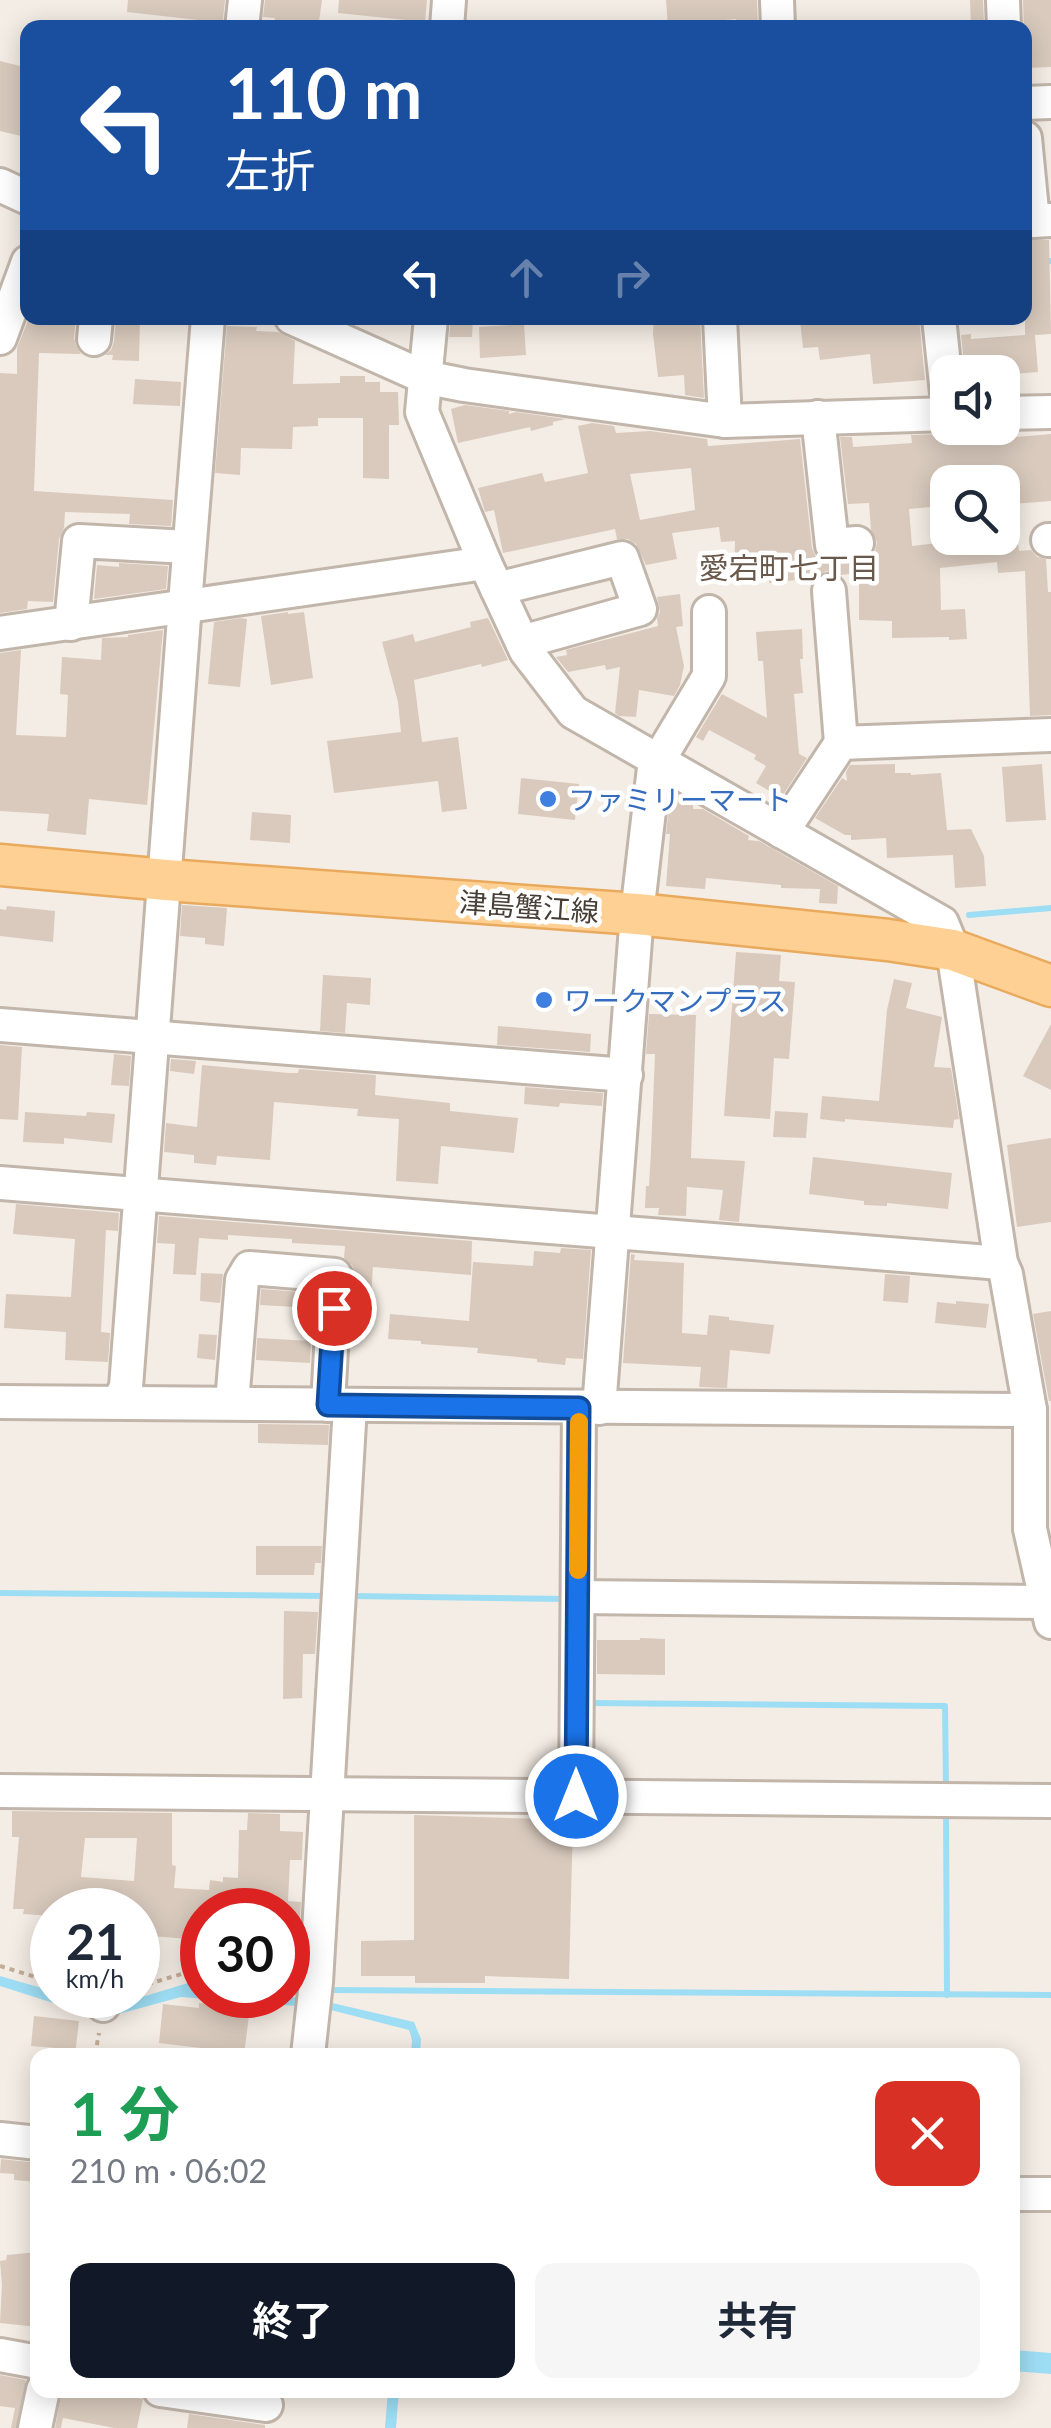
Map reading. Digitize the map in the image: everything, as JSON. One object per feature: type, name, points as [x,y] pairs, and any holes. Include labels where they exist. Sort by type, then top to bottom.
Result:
[{"type":"main road","name":"津島蟹江線","points":[[0,864],[637,914],[888,940],[952,950],[1051,986]]},
{"type":"street","points":[[1032,211],[1033,221],[1051,220]]},
{"type":"street","points":[[0,338],[20,284]]},
{"type":"street","points":[[119,1402],[126,1387],[207,325]]},
{"type":"street","points":[[308,325],[424,377],[464,385],[726,422],[930,414]]},
{"type":"street","points":[[430,325],[422,412],[526,651],[573,712],[942,923],[952,950],[1000,1263],[1006,1274],[1037,1406],[1030,1529],[1048,1612],[578,1596]]},
{"type":"street","points":[[720,325],[726,422]]},
{"type":"street","points":[[941,325],[943,355]]},
{"type":"street","points":[[1020,413],[1051,412]]},
{"type":"street","points":[[818,417],[832,545],[856,543]]},
{"type":"street","points":[[71,624],[79,541],[188,547]]},
{"type":"street","points":[[0,634],[184,607],[491,576],[622,558],[640,608],[522,642]]},
{"type":"street","points":[[782,832],[841,743],[829,592]]},
{"type":"street","points":[[576,1796],[578,1596],[589,1408],[612,1232],[637,914],[656,760],[709,676],[709,612]]},
{"type":"street","points":[[841,743],[1051,735]]},
{"type":"street","points":[[0,1025],[626,1075]]},
{"type":"street","points":[[0,1183],[1000,1263]]},
{"type":"street","points":[[232,1403],[242,1280],[249,1268],[336,1275],[339,1406],[328,1794],[309,2048]]},
{"type":"street","points":[[0,1402],[589,1408],[1037,1406]]},
{"type":"street","points":[[0,1791],[1051,1802]]},
{"type":"street","points":[[0,2139],[30,2142]]},
{"type":"street","points":[[1020,2194],[1051,2194]]},
{"type":"street","points":[[0,2355],[30,2361]]},
{"type":"street","points":[[34,2428],[41,2398]]},
{"type":"street","points":[[207,2398],[266,2408]]},
{"type":"path","points":[[0,1966],[30,1975]]},
{"type":"path","points":[[96,2048],[101,2018]]},
{"type":"water","points":[[0,1976],[30,1985],[30,1996],[0,1986]]},
{"type":"water","points":[[180,1985],[180,1997],[160,2003],[160,1992]]},
{"type":"water","points":[[310,2000],[414,2022],[420,2048],[411,2048],[409,2030],[310,2007]]},
{"type":"water","points":[[1020,2351],[1051,2353],[1051,2374],[1020,2372]]},
{"type":"water","points":[[387,2398],[398,2398],[396,2428],[385,2428]]},
{"type":"building","points":[[128,0],[225,0],[223,20],[127,12]]},
{"type":"building","points":[[265,0],[322,0],[319,20],[263,17]]},
{"type":"building","points":[[339,0],[427,0],[425,20],[338,13]]},
{"type":"building","points":[[666,0],[757,0],[758,20],[667,20]]},
{"type":"building","points":[[970,0],[983,0],[984,20],[971,20]]},
{"type":"building","points":[[1023,0],[1051,0],[1051,67],[1032,68],[1032,20],[1024,20]]},
{"type":"building","points":[[0,61],[20,66],[20,136],[0,131]]},
{"type":"building","points":[[1032,239],[1049,240],[1051,334],[1035,335],[1038,372],[1020,374],[1020,355],[963,355],[961,335],[971,334],[971,339],[1025,335],[1025,325],[1032,325]]},
{"type":"building","points":[[26,325],[75,325],[74,338],[81,354],[39,353],[34,491],[173,500],[171,526],[129,524],[130,514],[65,512],[53,602],[28,601],[27,609],[0,613],[0,373],[17,374],[17,348]]},
{"type":"building","points":[[115,325],[140,325],[139,361],[112,360],[113,355],[105,355],[114,342]]},
{"type":"building","points":[[450,325],[473,325],[472,337],[449,337]]},
{"type":"building","points":[[524,325],[526,355],[480,358],[479,327]]},
{"type":"building","points":[[654,325],[700,325],[704,398],[685,395],[684,375],[658,377]]},
{"type":"building","points":[[801,325],[920,325],[925,380],[873,384],[870,354],[820,360],[818,347],[803,348]]},
{"type":"building","points":[[227,326],[257,327],[256,331],[278,332],[295,341],[293,384],[340,383],[340,376],[365,376],[365,382],[380,382],[380,392],[398,392],[399,425],[389,425],[389,479],[363,478],[363,418],[318,418],[318,426],[293,427],[292,449],[241,448],[240,475],[215,473]]},
{"type":"building","points":[[135,379],[181,382],[180,406],[133,404]]},
{"type":"building","points":[[465,405],[566,419],[531,431],[530,427],[458,443],[451,409]]},
{"type":"building","points":[[592,423],[614,426],[616,433],[650,431],[707,439],[708,446],[800,439],[812,548],[823,563],[834,565],[867,560],[875,552],[877,542],[871,530],[869,503],[848,504],[840,437],[852,437],[853,447],[912,443],[911,435],[930,434],[930,445],[1020,445],[1020,437],[1051,434],[1051,501],[1020,504],[1020,465],[930,465],[930,507],[909,509],[912,546],[930,544],[930,555],[1020,555],[1020,551],[1031,550],[1046,559],[1051,592],[1051,715],[1030,716],[1025,571],[998,573],[997,562],[940,568],[941,610],[965,609],[967,639],[949,640],[892,638],[892,621],[859,620],[859,573],[840,575],[826,571],[815,578],[769,583],[769,578],[734,576],[735,541],[721,542],[719,527],[672,533],[677,559],[646,565],[636,544],[617,539],[615,529],[503,553],[494,510],[485,512],[478,488],[542,473],[545,482],[588,473],[578,426]],"holes":[[[691,468],[695,510],[640,520],[630,474]]]},
{"type":"building","points":[[119,563],[168,566],[166,589],[94,599],[97,565],[119,567]]},
{"type":"building","points":[[680,594],[683,626],[676,627],[684,666],[680,685],[674,696],[639,690],[636,717],[615,713],[620,667],[606,670],[605,665],[568,672],[556,657],[567,655],[566,650],[658,626],[657,597]]},
{"type":"building","points":[[304,612],[313,678],[271,685],[261,616]]},
{"type":"building","points":[[488,618],[508,660],[414,680],[422,742],[458,737],[467,809],[442,812],[438,781],[334,793],[327,741],[401,732],[398,702],[382,642],[413,634],[415,642],[471,627],[470,622]]},
{"type":"building","points":[[247,619],[240,687],[208,684],[214,622]]},
{"type":"building","points":[[802,629],[803,693],[794,694],[799,754],[807,758],[781,798],[756,783],[766,766],[754,759],[756,755],[709,730],[703,741],[696,737],[722,694],[767,718],[763,661],[758,661],[756,632]]},
{"type":"building","points":[[163,630],[147,805],[89,799],[86,835],[47,831],[49,814],[0,811],[0,653],[21,650],[16,735],[66,737],[68,695],[60,694],[62,657],[101,660],[102,638]]},
{"type":"building","points":[[895,764],[895,773],[941,773],[947,830],[971,829],[984,856],[986,886],[955,888],[953,855],[887,858],[886,838],[851,840],[851,835],[815,818],[842,778],[847,781],[850,765]]},
{"type":"building","points":[[1042,764],[1046,820],[1006,822],[1002,767]]},
{"type":"building","points":[[521,778],[579,784],[575,820],[518,814]]},
{"type":"building","points":[[671,791],[693,804],[693,809],[703,809],[749,836],[748,840],[759,841],[838,886],[837,904],[819,903],[820,889],[706,878],[705,889],[666,886]]},
{"type":"building","points":[[252,812],[291,815],[290,843],[250,840]]},
{"type":"building","points":[[182,905],[227,908],[224,946],[205,944],[205,938],[180,936]]},
{"type":"building","points":[[7,906],[55,911],[53,942],[0,936],[0,909],[6,910]]},
{"type":"building","points":[[736,952],[781,955],[779,981],[795,982],[789,1059],[774,1058],[770,1119],[724,1116]]},
{"type":"building","points":[[323,975],[371,978],[370,1005],[347,1003],[345,1033],[320,1031]]},
{"type":"building","points":[[894,979],[912,983],[906,1008],[942,1017],[934,1067],[951,1068],[959,1119],[954,1120],[953,1128],[820,1119],[822,1096],[879,1101],[887,1010]]},
{"type":"building","points":[[649,1014],[696,1015],[691,1158],[745,1161],[739,1222],[719,1220],[723,1190],[687,1187],[686,1216],[658,1215],[659,1208],[645,1208],[655,1054],[646,1054]]},
{"type":"building","points":[[1051,1024],[1051,1090],[1023,1076]]},
{"type":"building","points":[[498,1026],[591,1034],[590,1052],[497,1045]]},
{"type":"building","points":[[0,1045],[22,1047],[18,1120],[0,1119]]},
{"type":"building","points":[[114,1054],[131,1056],[129,1086],[111,1085]]},
{"type":"building","points":[[171,1059],[196,1061],[194,1074],[170,1071]]},
{"type":"building","points":[[202,1065],[376,1075],[375,1095],[450,1103],[450,1111],[518,1118],[514,1153],[441,1146],[438,1184],[396,1181],[399,1119],[357,1116],[358,1109],[274,1102],[270,1160],[217,1156],[216,1165],[194,1163],[194,1155],[164,1152],[166,1123],[197,1127]]},
{"type":"building","points":[[525,1087],[603,1093],[602,1106],[524,1104]]},
{"type":"building","points":[[775,1111],[808,1113],[806,1138],[773,1137]]},
{"type":"building","points":[[25,1112],[115,1114],[112,1143],[64,1138],[64,1144],[23,1142]]},
{"type":"building","points":[[1051,1138],[1051,1222],[1017,1227],[1007,1145]]},
{"type":"building","points":[[813,1157],[952,1173],[948,1209],[887,1203],[864,1205],[864,1201],[809,1194]]},
{"type":"building","points":[[16,1204],[119,1213],[118,1231],[106,1230],[101,1332],[110,1333],[108,1362],[65,1360],[66,1332],[4,1328],[6,1294],[71,1297],[75,1239],[13,1234]]},
{"type":"building","points":[[159,1216],[472,1241],[471,1275],[373,1267],[370,1313],[353,1312],[355,1275],[344,1258],[345,1246],[228,1235],[228,1240],[199,1238],[196,1275],[173,1274],[175,1244],[157,1243]]},
{"type":"building","points":[[561,1248],[591,1250],[583,1359],[566,1358],[565,1365],[477,1353],[478,1348],[388,1339],[390,1314],[469,1321],[473,1262],[533,1266],[534,1251],[560,1253]]},
{"type":"building","points":[[631,1254],[635,1255],[634,1260],[684,1263],[682,1333],[707,1335],[709,1315],[774,1325],[770,1354],[730,1350],[727,1388],[699,1387],[701,1367],[623,1363]]},
{"type":"building","points":[[201,1273],[223,1274],[220,1303],[200,1301]]},
{"type":"building","points":[[885,1274],[910,1276],[908,1303],[883,1301]]},
{"type":"building","points":[[261,1289],[314,1293],[313,1308],[260,1305]]},
{"type":"building","points":[[937,1302],[989,1304],[986,1328],[935,1323]]},
{"type":"building","points":[[1051,1311],[1051,1401],[1049,1401],[1033,1314]]},
{"type":"building","points":[[199,1334],[217,1335],[215,1360],[197,1358]]},
{"type":"building","points":[[257,1338],[311,1341],[310,1363],[256,1360]]},
{"type":"building","points":[[258,1424],[329,1425],[328,1445],[258,1443]]},
{"type":"building","points":[[256,1546],[322,1546],[321,1563],[315,1563],[314,1575],[256,1575]]},
{"type":"building","points":[[284,1611],[318,1612],[315,1654],[303,1654],[302,1698],[283,1699]]},
{"type":"building","points":[[665,1639],[665,1675],[597,1674],[597,1640]]},
{"type":"building","points":[[12,1811],[172,1813],[172,1865],[176,1866],[174,1888],[180,1888],[180,1938],[160,1937],[160,1888],[30,1888],[30,1914],[23,1914],[24,1909],[13,1909],[19,1837],[12,1837]],"holes":[[[85,1838],[137,1838],[134,1881],[81,1877]]]},
{"type":"building","points":[[248,1813],[280,1814],[280,1831],[303,1832],[302,1860],[290,1860],[289,1888],[209,1888],[210,1880],[238,1878],[239,1830],[247,1830]]},
{"type":"building","points":[[414,1815],[573,1820],[569,1979],[485,1976],[485,1983],[415,1983],[415,1976],[361,1976],[361,1941],[414,1940]]},
{"type":"building","points":[[163,2004],[180,2006],[180,2018],[249,2018],[245,2048],[159,2043]]},
{"type":"building","points":[[34,2018],[79,2021],[76,2048],[31,2046]]},
{"type":"building","points":[[1,2159],[30,2162],[30,2181],[0,2173]]},
{"type":"building","points":[[30,2253],[30,2326],[0,2323],[0,2261],[6,2260],[7,2255]]},
{"type":"building","points":[[0,2375],[26,2380],[16,2428],[11,2428],[15,2408],[0,2406]]},
{"type":"building","points":[[61,2398],[143,2399],[137,2428],[114,2428],[63,2418],[61,2428],[55,2428]]},
{"type":"building","points":[[189,2414],[265,2425],[265,2428],[187,2428]]},
{"type":"waterway","points":[[1032,262],[1051,261]]},
{"type":"waterway","points":[[969,915],[1051,908]]},
{"type":"waterway","points":[[0,1593],[329,1596]]},
{"type":"waterway","points":[[351,1596],[567,1599],[567,1603]]},
{"type":"waterway","points":[[589,1703],[945,1706],[946,1786]]},
{"type":"waterway","points":[[946,1812],[947,1995]]},
{"type":"waterway","points":[[327,1990],[1051,1995]]},
{"type":"slow traffic","points":[[578,1570],[579,1422]]},
{"type":"place","name":"ファミリーマート","points":[[548,799]]},
{"type":"place","name":"ワークマンプラス","points":[[544,1000]]},
{"type":"district","name":"愛宕町七丁目","points":[[789,567]]},
{"type":"route","points":[[334,1308],[328,1405],[579,1408],[576,1796]]}]
